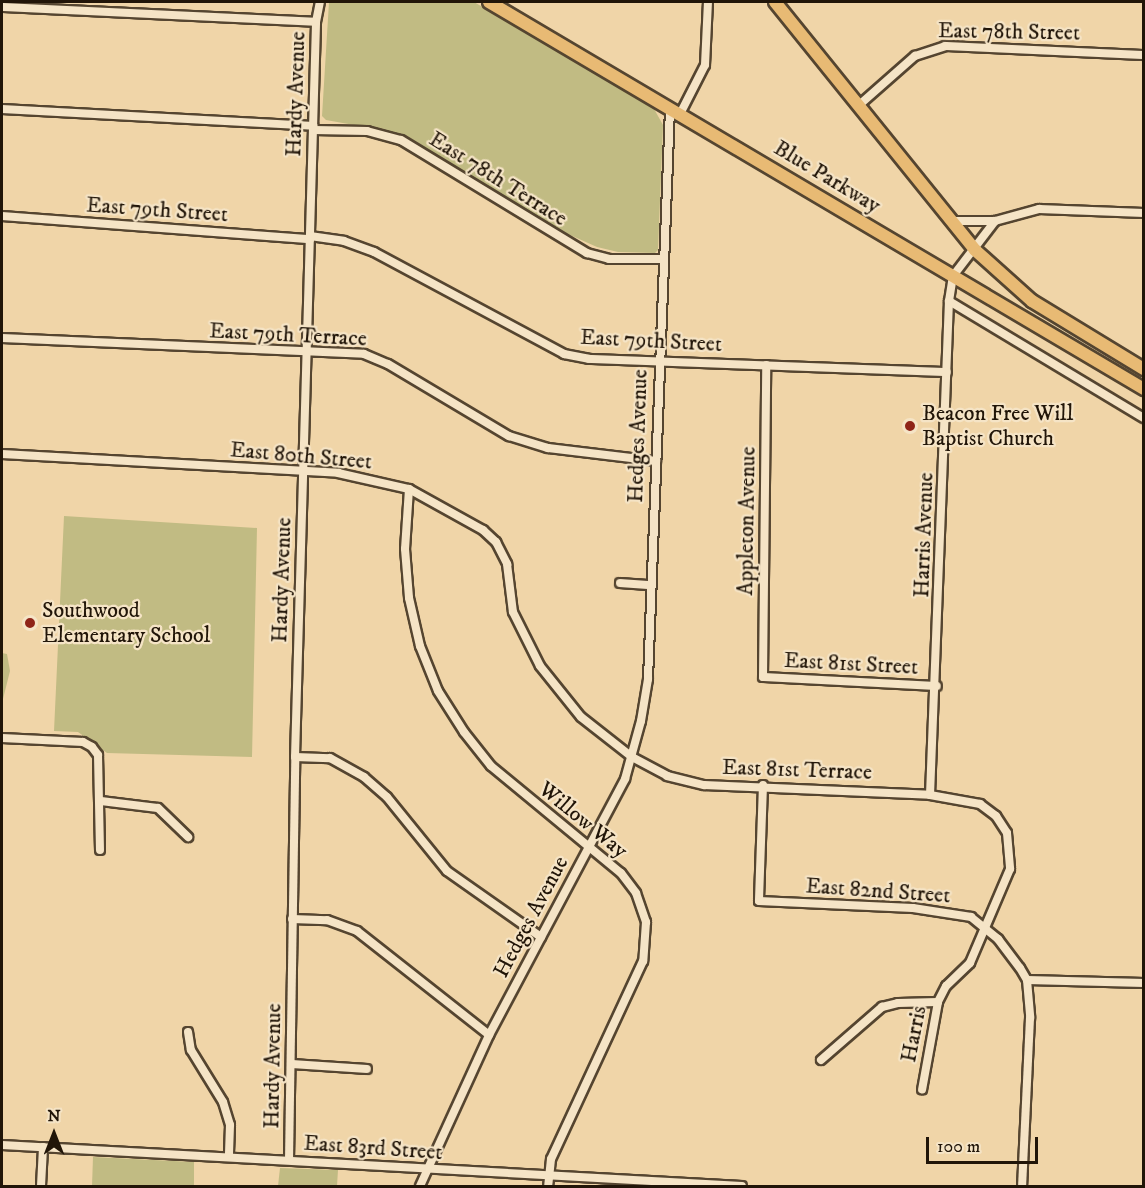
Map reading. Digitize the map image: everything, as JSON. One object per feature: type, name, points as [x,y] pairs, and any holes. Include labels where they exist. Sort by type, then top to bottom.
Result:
[{"type":"highway","name":"Blue Parkway","points":[[489,2],[1141,388]]},
{"type":"highway","points":[[775,2],[975,250],[1032,301],[1143,369]]},
{"type":"street","name":"Hardy Avenue","points":[[289,1160],[292,1064],[291,919],[309,237],[316,22],[320,2]]},
{"type":"street","points":[[675,111],[705,65],[708,2]]},
{"type":"street","points":[[2,7],[316,22]]},
{"type":"street","name":"East 78th Street","points":[[858,106],[915,56],[945,46],[1143,55]]},
{"type":"street","name":"East 78th Terrace","points":[[2,109],[367,131],[401,140],[587,254],[609,259],[663,259]]},
{"type":"street","name":"Hedges Avenue","points":[[420,1186],[489,1035],[589,847],[632,757],[648,679],[663,259],[675,111]]},
{"type":"street","points":[[951,221],[995,221],[1039,208],[1143,213]]},
{"type":"street","name":"East 79th Street","points":[[2,216],[344,241],[374,252],[564,354],[589,359],[947,372]]},
{"type":"street","points":[[953,276],[995,221]]},
{"type":"street","name":"Harris Avenue","points":[[930,795],[937,686],[949,301],[953,276]]},
{"type":"street","points":[[949,301],[1143,418]]},
{"type":"street","name":"East 79th Terrace","points":[[2,338],[306,353],[348,351],[376,358],[489,426],[529,443],[656,461]]},
{"type":"street","name":"Appleton Avenue","points":[[761,679],[766,365]]},
{"type":"street","name":"East 80th Street","points":[[2,454],[361,476],[409,489],[483,530],[496,542],[507,564],[513,612],[540,666],[581,717],[632,757]]},
{"type":"street","name":"Willow Way","points":[[409,489],[405,549],[409,598],[420,646],[438,691],[464,732],[491,766],[621,873],[636,893],[646,922],[646,949],[550,1159],[548,1186]]},
{"type":"street","points":[[620,583],[651,585]]},
{"type":"street","name":"East 81st Street","points":[[761,679],[937,686]]},
{"type":"street","points":[[2,738],[84,742],[92,747],[98,755],[101,801],[100,850]]},
{"type":"street","points":[[296,757],[330,759],[364,777],[387,797],[419,841],[447,871],[541,937]]},
{"type":"street","name":"East 81st Terrace","points":[[632,757],[686,782],[930,795],[966,799]]},
{"type":"street","name":"East 82nd Street","points":[[764,785],[759,901],[913,908],[971,917],[987,928],[1009,951],[1027,980]]},
{"type":"street","name":"Harris","points":[[922,1090],[938,1002],[946,986],[970,963],[987,928],[1010,869],[1012,853],[1007,833],[996,816],[966,799]]},
{"type":"street","points":[[101,801],[158,808],[188,837]]},
{"type":"street","points":[[291,919],[327,920],[357,931],[489,1035]]},
{"type":"street","points":[[1022,1186],[1030,1018],[1027,980],[1143,983]]},
{"type":"street","points":[[821,1060],[882,1007],[898,1003],[938,1002]]},
{"type":"street","points":[[188,1032],[191,1050],[223,1102],[230,1125],[229,1156]]},
{"type":"street","points":[[292,1064],[367,1069]]},
{"type":"street","name":"East 83rd Street","points":[[2,1145],[229,1156],[639,1184],[742,1186]]},
{"type":"street","points":[[41,1186],[43,1147]]},
{"type":"shaded area","points":[[329,2],[474,2],[653,107],[663,125],[658,250],[655,253],[618,252],[597,247],[559,230],[421,146],[382,130],[326,120],[322,116]]},
{"type":"shaded area","points":[[64,516],[257,528],[252,757],[107,753],[78,732],[54,731]]},
{"type":"shaded area","points":[[2,653],[7,654],[10,671],[2,703]]},
{"type":"shaded area","points":[[93,1157],[194,1162],[194,1186],[92,1186]]},
{"type":"shaded area","points":[[280,1168],[338,1170],[337,1186],[278,1186]]},
{"type":"place","name":"Beacon Free Will Baptist Church","points":[[910,426]]},
{"type":"place","name":"Southwood Elementary School","points":[[30,623]]}]
